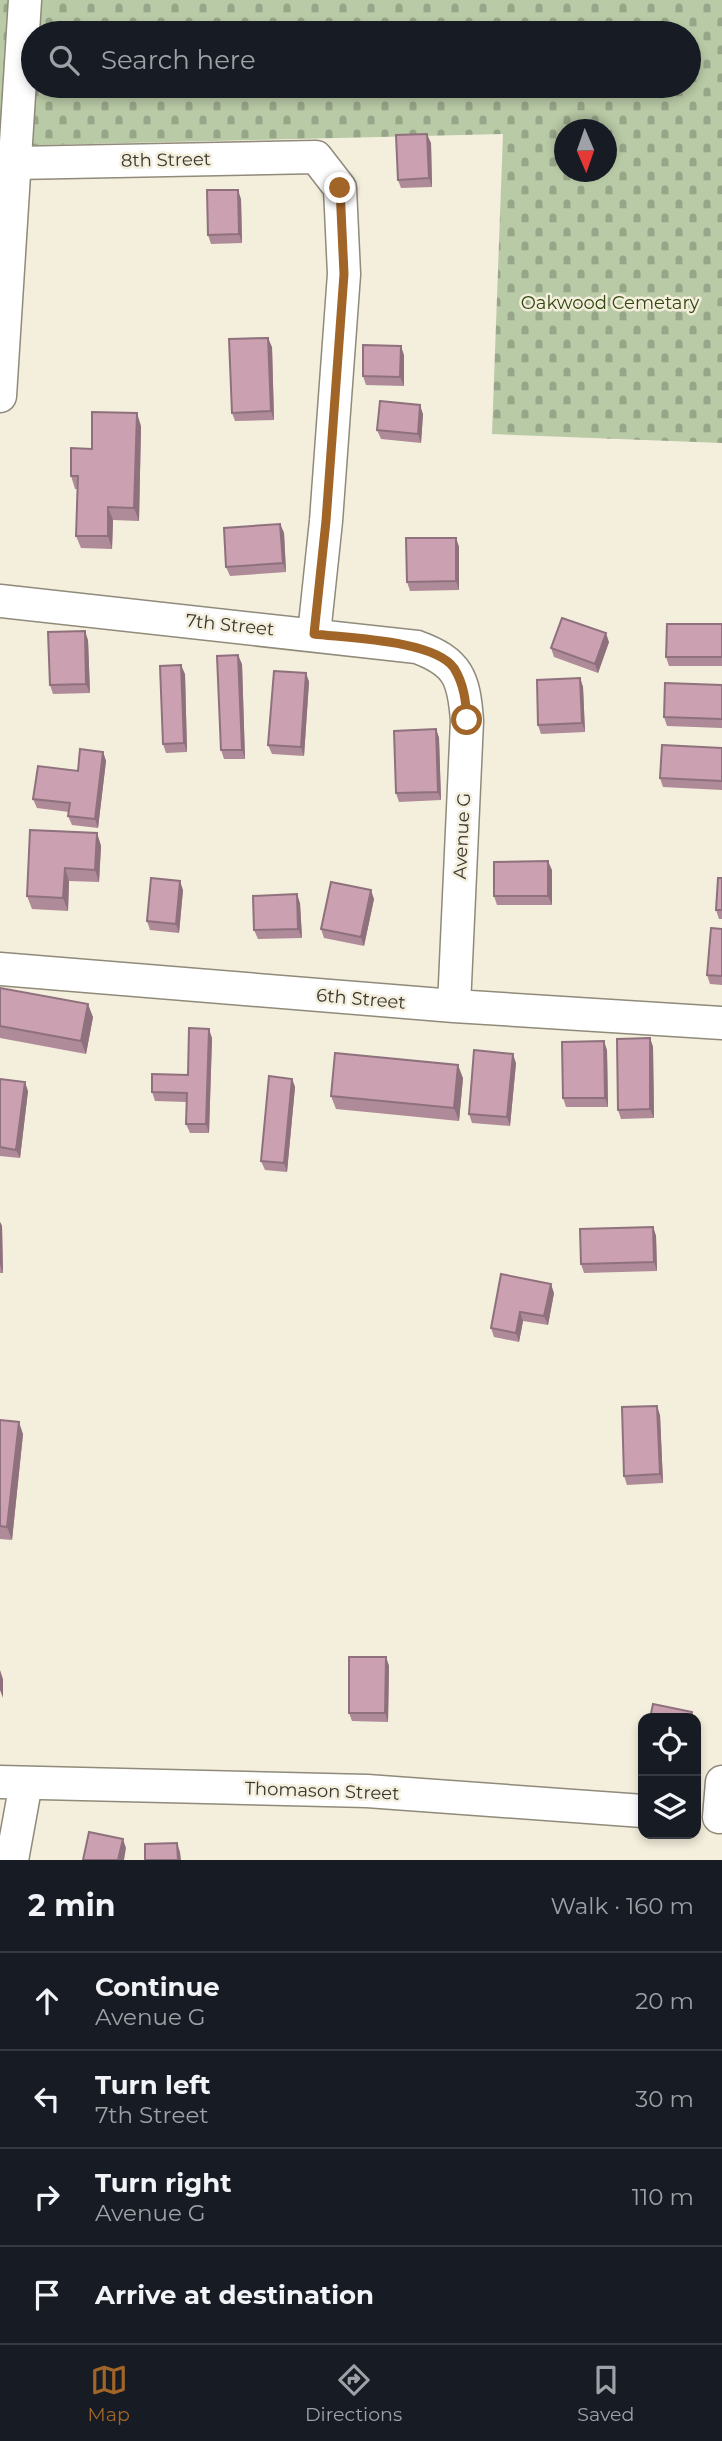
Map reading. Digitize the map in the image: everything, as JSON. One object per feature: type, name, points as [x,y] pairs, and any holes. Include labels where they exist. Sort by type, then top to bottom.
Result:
[{"type":"street","points":[[24,21],[25,0]]},
{"type":"street","points":[[0,396],[21,72]]},
{"type":"street","name":"8th Street","points":[[16,163],[316,157],[340,188],[344,274],[326,521],[314,634]]},
{"type":"street","name":"7th Street","points":[[0,601],[417,647],[439,655],[453,668]]},
{"type":"street","name":"Avenue G","points":[[453,668],[465,694],[467,720],[454,1006]]},
{"type":"street","name":"6th Street","points":[[0,969],[454,1006],[722,1023]]},
{"type":"street","points":[[712,1816],[722,1782]]},
{"type":"street","points":[[12,1860],[13,1783]]},
{"type":"street","name":"Thomason Street","points":[[13,1783],[367,1790],[638,1811]]},
{"type":"green space","name":"Oakwood Cemetary","points":[[0,0],[722,0],[722,443],[492,434],[503,134],[0,146]]},
{"type":"building","points":[[427,134],[429,178],[398,180],[396,135]]},
{"type":"building","points":[[207,190],[238,190],[239,234],[208,235]]},
{"type":"building","points":[[268,338],[271,411],[232,413],[229,339]]},
{"type":"building","points":[[363,345],[401,346],[400,377],[363,376]]},
{"type":"building","points":[[380,401],[420,405],[418,434],[377,430]]},
{"type":"building","points":[[92,412],[137,413],[134,508],[108,507],[108,536],[76,536],[78,476],[71,476],[71,448],[92,449]]},
{"type":"building","points":[[280,524],[283,563],[226,567],[224,528]]},
{"type":"building","points":[[406,538],[456,538],[456,581],[407,582]]},
{"type":"building","points":[[562,618],[606,633],[595,664],[551,648]]},
{"type":"building","points":[[667,624],[722,624],[722,657],[666,657]]},
{"type":"building","points":[[85,631],[86,684],[50,685],[48,632]]},
{"type":"building","points":[[238,655],[242,750],[221,750],[217,656]]},
{"type":"building","points":[[181,665],[184,743],[163,744],[160,666]]},
{"type":"building","points":[[274,671],[306,673],[301,747],[268,745]]},
{"type":"building","points":[[580,678],[582,723],[538,725],[537,680]]},
{"type":"building","points":[[665,683],[722,685],[722,719],[664,717]]},
{"type":"building","points":[[436,729],[438,792],[396,793],[394,731]]},
{"type":"building","points":[[662,745],[722,748],[722,781],[660,778]]},
{"type":"building","points":[[80,749],[103,752],[95,819],[68,816],[70,803],[33,799],[38,766],[78,771]]},
{"type":"building","points":[[30,830],[97,833],[95,870],[65,868],[63,898],[27,896]]},
{"type":"building","points":[[548,861],[548,896],[494,896],[494,862]]},
{"type":"building","points":[[151,878],[180,881],[176,924],[147,921]]},
{"type":"building","points":[[718,878],[722,878],[722,910],[716,910]]},
{"type":"building","points":[[331,882],[371,890],[361,937],[321,929]]},
{"type":"building","points":[[297,894],[298,929],[254,930],[253,896]]},
{"type":"building","points":[[711,928],[722,929],[722,976],[707,975]]},
{"type":"building","points":[[0,988],[88,1004],[81,1041],[0,1026]]},
{"type":"building","points":[[189,1028],[209,1029],[206,1124],[186,1124],[187,1093],[152,1092],[152,1074],[188,1075]]},
{"type":"building","points":[[650,1038],[650,1109],[618,1110],[617,1039]]},
{"type":"building","points":[[604,1041],[605,1098],[563,1098],[562,1042]]},
{"type":"building","points":[[474,1050],[513,1054],[507,1117],[469,1114]]},
{"type":"building","points":[[335,1053],[458,1065],[454,1108],[331,1096]]},
{"type":"building","points":[[269,1076],[292,1079],[284,1163],[261,1161]]},
{"type":"building","points":[[0,1079],[25,1082],[16,1150],[0,1147]]},
{"type":"building","points":[[653,1227],[654,1262],[581,1264],[580,1229]]},
{"type":"building","points":[[501,1274],[551,1284],[544,1316],[520,1312],[516,1333],[491,1328]]},
{"type":"building","points":[[657,1406],[660,1474],[624,1476],[622,1407]]},
{"type":"building","points":[[0,1420],[19,1422],[7,1527],[0,1526]]},
{"type":"building","points":[[349,1657],[386,1657],[385,1713],[349,1713]]},
{"type":"building","points":[[653,1704],[692,1712],[692,1713],[651,1713]]},
{"type":"building","points":[[89,1832],[123,1839],[118,1860],[83,1860]]},
{"type":"building","points":[[177,1843],[178,1860],[145,1860],[145,1844]]},
{"type":"route","points":[[340,188],[344,274],[326,521],[314,634],[417,647],[439,655],[453,668],[465,694],[467,720]]}]
